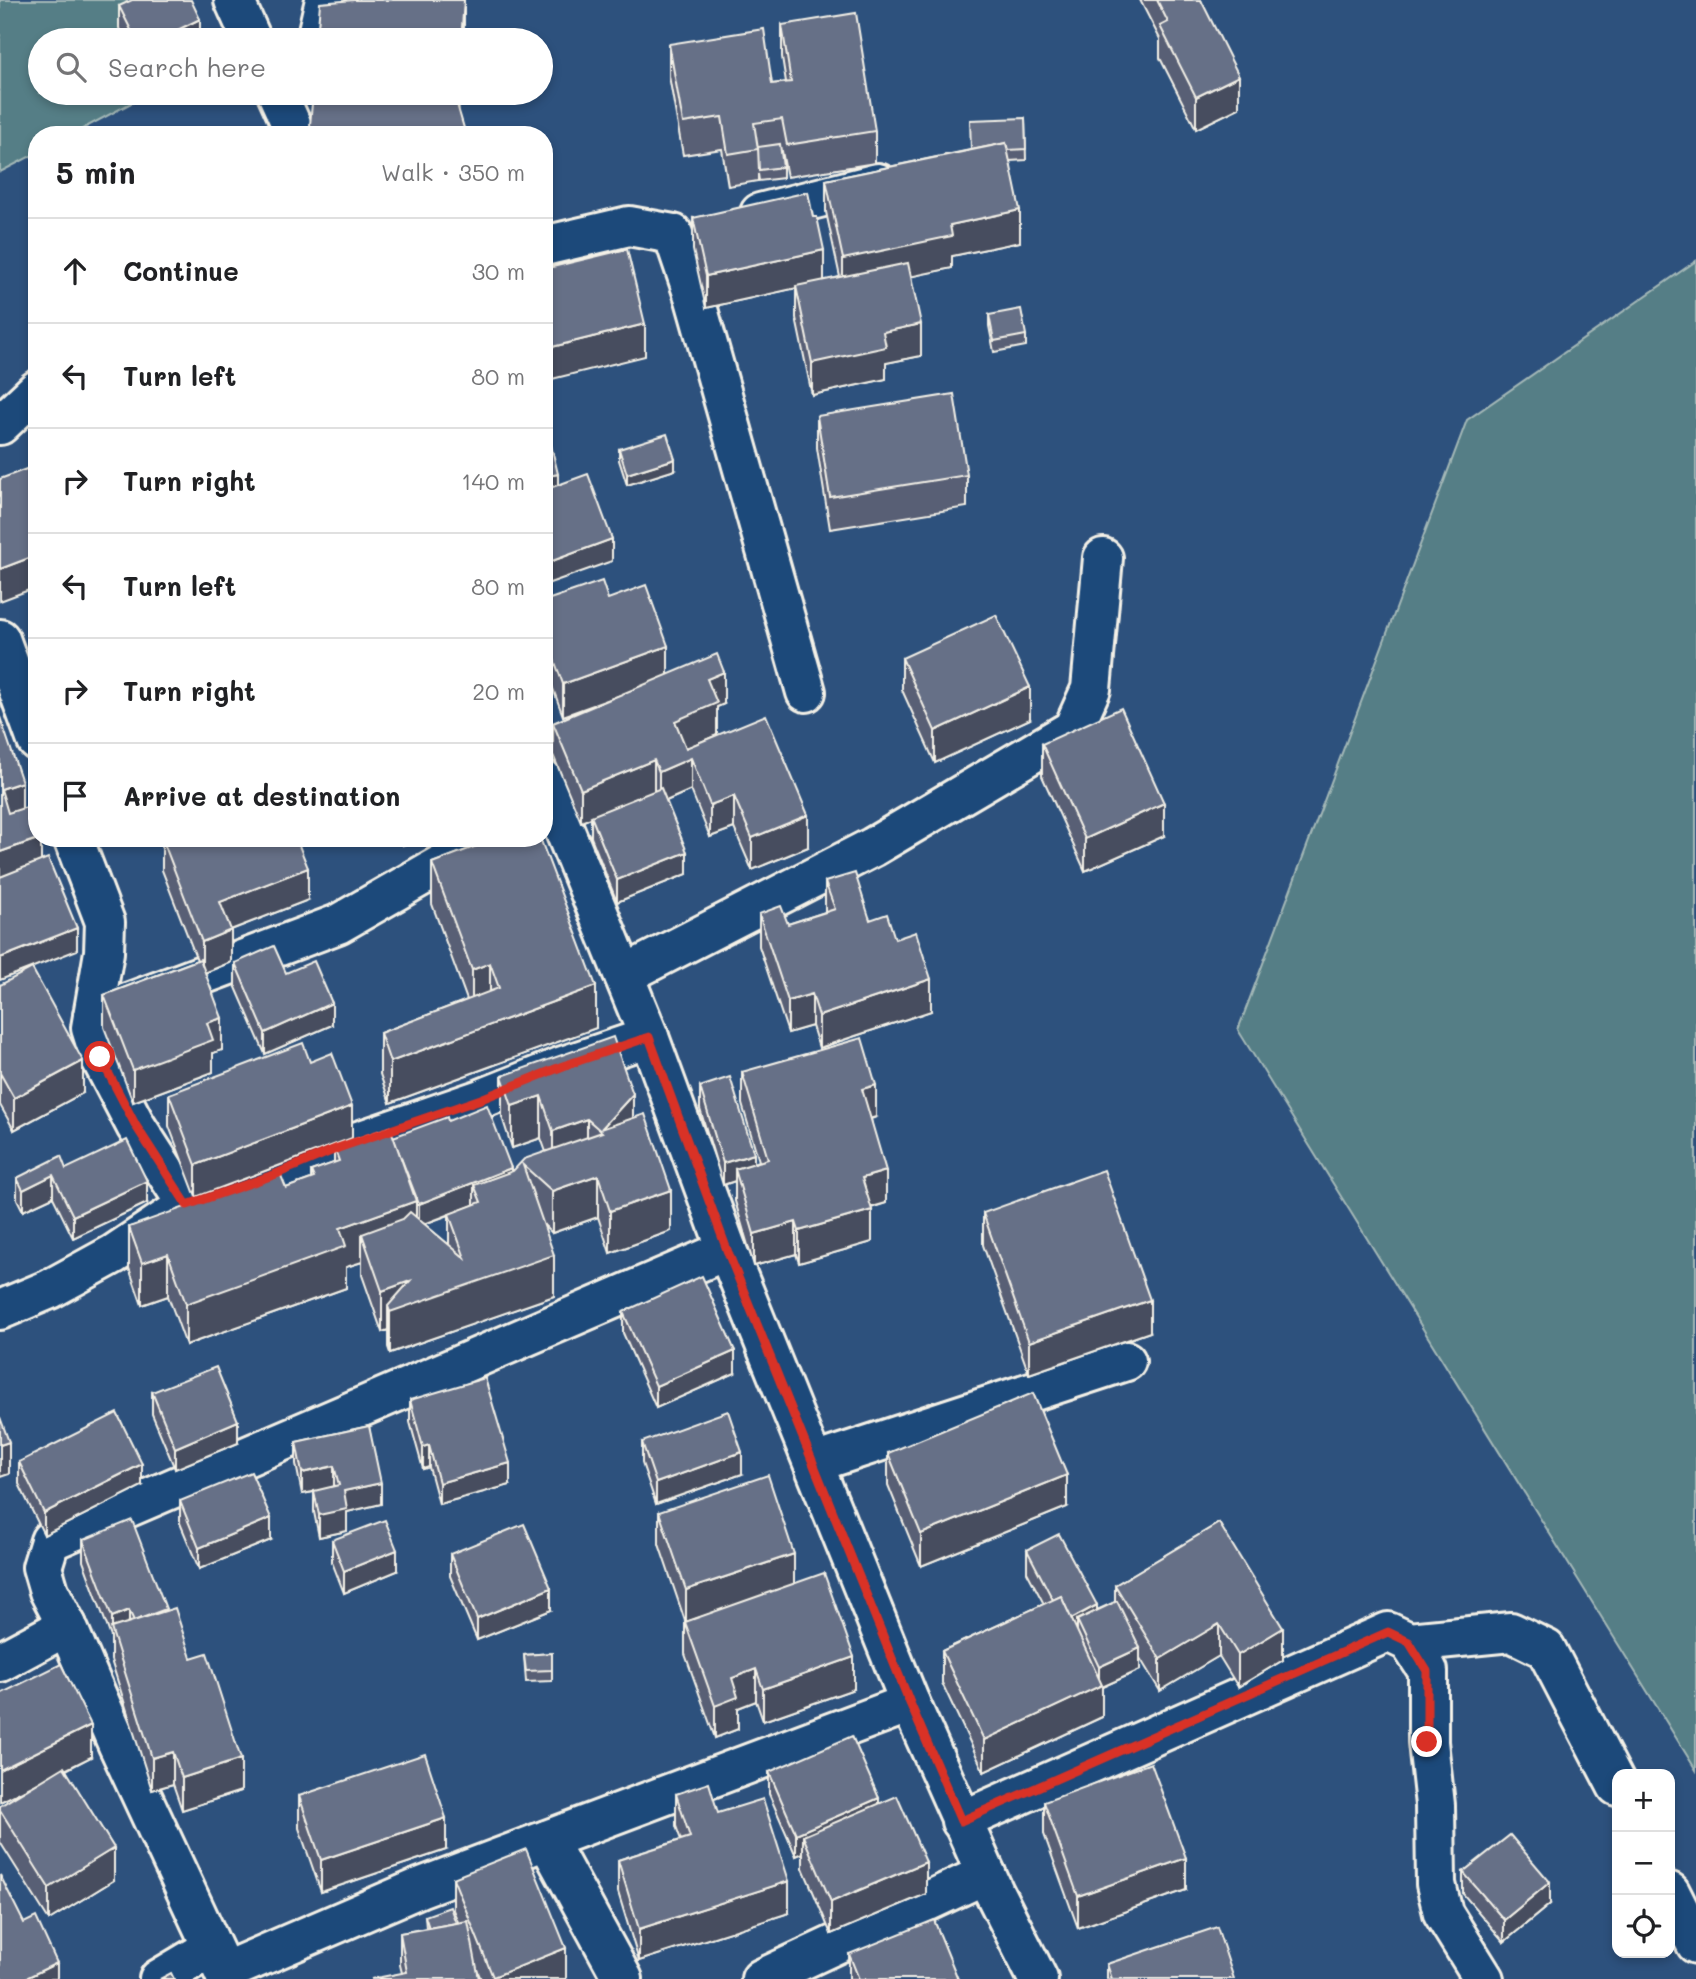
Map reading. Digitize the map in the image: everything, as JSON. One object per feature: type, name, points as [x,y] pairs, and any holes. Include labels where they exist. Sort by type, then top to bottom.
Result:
[{"type":"street","points":[[234,0],[247,28]]},
{"type":"street","points":[[319,28],[325,0]]},
{"type":"street","points":[[282,105],[291,126]]},
{"type":"street","points":[[297,126],[302,105]]},
{"type":"street","points":[[553,244],[629,226],[673,234],[891,180]]},
{"type":"street","points":[[673,234],[695,299],[806,692]]},
{"type":"street","points":[[0,425],[28,399]]},
{"type":"street","points":[[624,975],[873,848],[1073,729],[1091,689],[1103,558]]},
{"type":"street","points":[[0,639],[28,716]]},
{"type":"street","points":[[553,809],[649,1037],[727,1250],[910,1703],[961,1821],[1038,1979]]},
{"type":"street","points":[[76,847],[105,922],[104,951],[91,1028],[100,1057],[136,1126],[187,1205]]},
{"type":"street","points":[[93,1016],[338,924],[472,847]]},
{"type":"street","points":[[0,1310],[50,1289],[114,1254],[187,1205],[276,1174],[338,1148],[481,1099],[563,1066],[649,1037]]},
{"type":"street","points":[[221,1966],[49,1591],[42,1567],[50,1541],[727,1250]]},
{"type":"street","points":[[814,1463],[1126,1361]]},
{"type":"street","points":[[0,1662],[67,1626]]},
{"type":"street","points":[[961,1821],[1388,1632],[1409,1642],[1511,1632],[1546,1649],[1612,1776]]},
{"type":"street","points":[[1409,1642],[1427,1671],[1427,1742],[1435,1805],[1436,1884],[1443,1913],[1485,1979]]},
{"type":"street","points":[[159,1979],[221,1966],[419,1888],[910,1703]]},
{"type":"street","points":[[547,1840],[623,1979]]},
{"type":"street","points":[[761,1979],[986,1874]]},
{"type":"street","points":[[1672,1895],[1696,1944]]},
{"type":"green space","points":[[0,0],[126,0],[139,28],[28,28],[28,105],[127,105],[88,126],[28,126],[28,158],[0,172]]},
{"type":"green space","points":[[1696,261],[1696,1770],[1238,1030],[1467,420]]},
{"type":"building","points":[[132,0],[191,0],[200,19],[182,28],[130,28],[119,6]]},
{"type":"building","points":[[354,0],[464,0],[462,28],[318,28],[320,3]]},
{"type":"building","points":[[1157,0],[1201,0],[1239,76],[1196,97],[1160,26],[1168,22]]},
{"type":"building","points":[[856,13],[875,131],[787,145],[782,119],[754,123],[758,149],[728,154],[722,117],[683,123],[669,44],[764,29],[772,84],[791,82],[782,25]]},
{"type":"building","points":[[312,105],[457,105],[463,126],[310,126]]},
{"type":"building","points":[[1025,118],[1026,149],[1008,150],[1006,143],[971,150],[970,120]]},
{"type":"building","points":[[1006,143],[1020,210],[950,225],[952,236],[843,259],[826,180]]},
{"type":"building","points":[[780,144],[783,167],[759,170],[758,147]]},
{"type":"building","points":[[808,192],[824,250],[706,276],[693,218]]},
{"type":"building","points":[[627,249],[645,324],[553,347],[553,267]]},
{"type":"building","points":[[908,263],[921,324],[883,332],[886,347],[812,363],[796,286]]},
{"type":"building","points":[[1021,309],[1026,335],[994,341],[989,315]]},
{"type":"building","points":[[954,394],[967,475],[830,497],[817,416]]},
{"type":"building","points":[[667,434],[675,459],[627,474],[619,449]]},
{"type":"building","points":[[553,453],[558,474],[553,475]]},
{"type":"building","points":[[28,468],[28,558],[0,569],[0,479]]},
{"type":"building","points":[[588,474],[612,539],[553,561],[553,487]]},
{"type":"building","points":[[602,581],[608,599],[646,585],[668,646],[563,684],[553,657],[553,598]]},
{"type":"building","points":[[996,615],[1030,687],[935,731],[902,658]]},
{"type":"building","points":[[717,654],[724,672],[707,679],[717,703],[675,721],[686,748],[766,715],[808,815],[752,838],[734,796],[710,805],[691,758],[659,772],[654,760],[581,790],[553,723]]},
{"type":"building","points":[[1121,708],[1164,803],[1085,839],[1042,744]]},
{"type":"building","points":[[0,717],[22,782],[1,789],[8,813],[28,807],[28,842],[0,852]]},
{"type":"building","points":[[661,788],[687,852],[617,880],[591,816]]},
{"type":"building","points":[[165,847],[300,847],[308,868],[220,902],[231,930],[202,942]]},
{"type":"building","points":[[474,847],[543,847],[596,986],[390,1062],[380,1033],[499,988],[490,963],[472,970],[432,863]]},
{"type":"building","points":[[48,858],[77,928],[0,958],[0,877]]},
{"type":"building","points":[[855,873],[870,920],[887,914],[895,939],[916,932],[931,979],[819,1016],[812,994],[788,1001],[759,914],[781,906],[788,924],[835,909],[825,882]]},
{"type":"building","points":[[274,946],[286,973],[314,961],[332,1003],[265,1033],[235,963]]},
{"type":"building","points":[[200,959],[222,1018],[207,1023],[213,1040],[133,1070],[104,995]]},
{"type":"building","points":[[32,968],[83,1061],[14,1098],[0,1073],[0,985]]},
{"type":"building","points":[[613,1037],[633,1094],[601,1129],[645,1114],[671,1190],[610,1211],[598,1175],[552,1191],[523,1165],[554,1255],[390,1312],[388,1306],[410,1281],[382,1291],[362,1234],[403,1219],[410,1212],[465,1258],[449,1214],[481,1202],[474,1185],[513,1171],[524,1159],[602,1132],[587,1119],[553,1131],[541,1096],[512,1106],[502,1076]]},
{"type":"building","points":[[862,1038],[876,1085],[862,1089],[886,1171],[862,1178],[872,1210],[799,1231],[796,1222],[754,1234],[735,1169],[768,1159],[742,1072]]},
{"type":"building","points":[[303,1043],[310,1062],[332,1053],[352,1106],[196,1165],[169,1094]]},
{"type":"building","points":[[730,1077],[754,1154],[723,1163],[700,1087]]},
{"type":"building","points":[[487,1105],[511,1168],[419,1204],[393,1137],[447,1117],[448,1121]]},
{"type":"building","points":[[390,1127],[416,1201],[340,1228],[346,1246],[186,1304],[168,1254],[142,1263],[129,1227],[280,1173],[286,1188],[314,1178],[311,1171],[339,1161],[334,1147]]},
{"type":"building","points":[[127,1140],[147,1181],[73,1216],[53,1175],[23,1190],[17,1178],[61,1156],[66,1169]]},
{"type":"building","points":[[1104,1170],[1150,1300],[1029,1342],[983,1213]]},
{"type":"building","points":[[702,1276],[735,1351],[656,1386],[623,1312]]},
{"type":"building","points":[[216,1367],[238,1421],[175,1448],[152,1392]]},
{"type":"building","points":[[485,1378],[510,1463],[439,1483],[429,1445],[423,1447],[410,1400]]},
{"type":"building","points":[[1033,1393],[1067,1475],[921,1534],[888,1453]]},
{"type":"building","points":[[728,1411],[742,1452],[656,1483],[642,1442]]},
{"type":"building","points":[[117,1413],[142,1464],[44,1513],[19,1462]]},
{"type":"building","points":[[0,1417],[9,1442],[0,1445]]},
{"type":"building","points":[[369,1426],[381,1483],[344,1491],[347,1509],[319,1515],[314,1491],[339,1485],[334,1466],[302,1473],[296,1442]]},
{"type":"building","points":[[251,1472],[271,1518],[199,1548],[180,1501]]},
{"type":"building","points":[[768,1475],[794,1554],[686,1590],[659,1512]]},
{"type":"building","points":[[132,1520],[166,1609],[134,1621],[129,1610],[112,1617],[83,1540]]},
{"type":"building","points":[[385,1520],[397,1550],[344,1571],[332,1540]]},
{"type":"building","points":[[1219,1523],[1283,1628],[1238,1655],[1219,1624],[1160,1659],[1115,1585]]},
{"type":"building","points":[[524,1524],[551,1588],[477,1619],[450,1554]]},
{"type":"building","points":[[1059,1534],[1097,1605],[1071,1619],[1061,1596],[1053,1600],[1027,1550]]},
{"type":"building","points":[[824,1573],[854,1657],[763,1689],[756,1669],[732,1678],[738,1697],[715,1706],[685,1622]]},
{"type":"building","points":[[1061,1596],[1102,1685],[984,1740],[942,1651]]},
{"type":"building","points":[[1117,1601],[1140,1648],[1099,1667],[1077,1620]]},
{"type":"building","points":[[175,1608],[191,1658],[207,1653],[241,1759],[182,1778],[173,1752],[152,1758],[111,1628]]},
{"type":"building","points":[[552,1653],[552,1670],[526,1671],[524,1655]]},
{"type":"building","points":[[61,1664],[91,1725],[0,1770],[0,1694]]},
{"type":"building","points":[[852,1736],[879,1798],[796,1834],[769,1772]]},
{"type":"building","points":[[425,1754],[446,1818],[321,1860],[299,1796]]},
{"type":"building","points":[[1151,1763],[1186,1858],[1078,1896],[1044,1802]]},
{"type":"building","points":[[64,1767],[114,1848],[49,1888],[0,1806]]},
{"type":"building","points":[[709,1783],[718,1813],[763,1799],[789,1881],[639,1929],[618,1860],[690,1837],[676,1794]]},
{"type":"building","points":[[897,1796],[926,1862],[831,1902],[803,1836]]},
{"type":"building","points":[[1510,1835],[1550,1882],[1504,1920],[1463,1872]]},
{"type":"building","points":[[526,1849],[566,1948],[493,1977],[453,1878]]},
{"type":"building","points":[[0,1875],[24,1923],[36,1917],[57,1963],[24,1979],[0,1979]]},
{"type":"building","points":[[450,1907],[456,1923],[429,1928],[425,1916]]},
{"type":"building","points":[[934,1920],[958,1979],[859,1979],[849,1954]]},
{"type":"building","points":[[468,1921],[479,1979],[371,1979],[407,1972],[400,1933]]},
{"type":"building","points":[[1217,1927],[1234,1979],[1112,1979],[1107,1964]]},
{"type":"building","points":[[171,1973],[174,1979],[160,1979]]},
{"type":"route","points":[[100,1057],[136,1126],[187,1205],[276,1174],[338,1148],[481,1099],[563,1066],[649,1037],[727,1250],[910,1703],[961,1821],[1388,1632],[1409,1642],[1427,1671],[1427,1742]]}]
